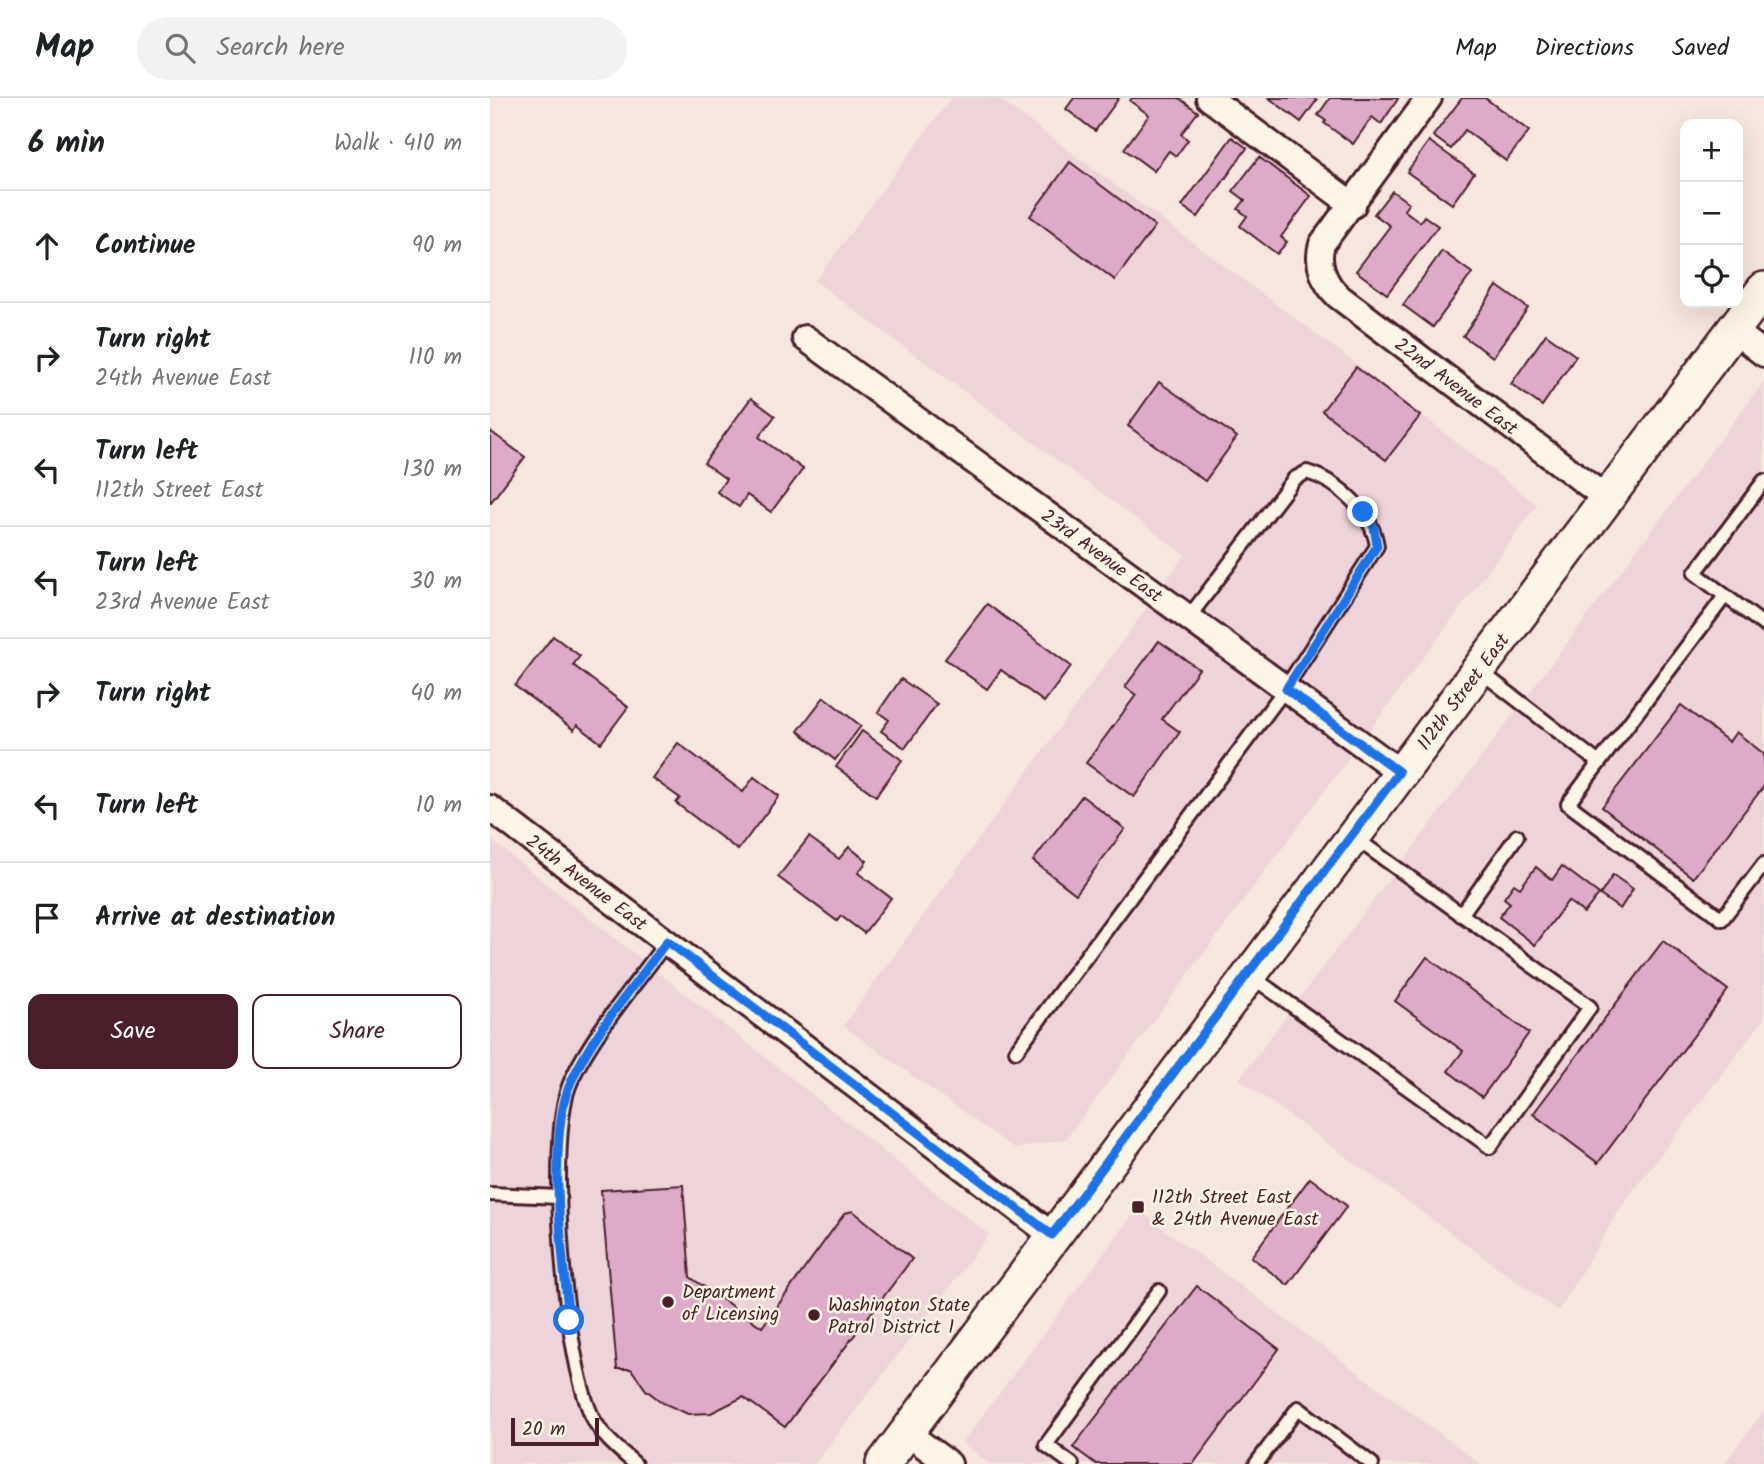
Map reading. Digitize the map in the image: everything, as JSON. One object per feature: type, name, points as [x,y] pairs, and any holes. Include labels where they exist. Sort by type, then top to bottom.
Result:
[{"type":"main road","name":"112th Street East","points":[[883,1464],[1399,772],[1764,289]]},
{"type":"street","points":[[1209,98],[1353,205],[1429,98]]},
{"type":"street","name":"22nd Avenue East","points":[[1353,205],[1322,244],[1323,277],[1338,296],[1606,498]]},
{"type":"street","points":[[1733,330],[1764,355]]},
{"type":"street","name":"23rd Avenue East","points":[[805,338],[1399,772]]},
{"type":"street","name":"24th Avenue East","points":[[491,813],[667,941],[1052,1235]]},
{"type":"street","points":[[907,1433],[949,1464]]},
{"type":"lane","points":[[1016,1052],[1286,689],[1377,546],[1374,527],[1363,512],[1323,478],[1307,472],[1294,479],[1188,618]]},
{"type":"lane","points":[[1764,481],[1695,573],[1764,625]]},
{"type":"lane","points":[[1725,596],[1568,803],[1722,919],[1764,864]]},
{"type":"lane","points":[[1477,669],[1599,763]]},
{"type":"lane","points":[[1248,974],[1490,1147],[1590,1007],[1352,836]]},
{"type":"lane","points":[[1461,915],[1517,836]]},
{"type":"lane","points":[[635,1464],[608,1440],[595,1422],[581,1386],[569,1320],[557,1150],[562,1105],[582,1061],[667,941]]},
{"type":"lane","points":[[490,1194],[560,1197]]},
{"type":"lane","points":[[1072,1464],[1046,1445],[1159,1291]]},
{"type":"lane","points":[[1256,1464],[1298,1408],[1372,1464]]},
{"type":"shaded area","points":[[951,98],[998,98],[1338,350],[1537,505],[1066,1139],[1015,1149],[843,1026],[1185,555],[815,281]]},
{"type":"shaded area","points":[[1764,381],[1764,1019],[1623,1204],[1558,1311],[1239,1079]]},
{"type":"shaded area","points":[[490,839],[989,1235],[815,1464],[490,1464]]},
{"type":"shaded area","points":[[1137,1209],[1481,1464],[990,1464],[962,1443]]},
{"type":"shaded area","points":[[1764,1410],[1764,1464],[1724,1464]]},
{"type":"building","points":[[1074,98],[1119,98],[1095,131],[1066,109]]},
{"type":"building","points":[[1132,98],[1179,98],[1198,112],[1181,134],[1188,140],[1176,156],[1169,151],[1154,171],[1124,149],[1149,115],[1130,101]]},
{"type":"building","points":[[1269,98],[1314,98],[1317,100],[1301,122]]},
{"type":"building","points":[[1330,98],[1398,99],[1381,124],[1372,117],[1353,144],[1324,123],[1326,121],[1318,115]]},
{"type":"building","points":[[1462,98],[1485,98],[1529,131],[1506,161],[1465,130],[1451,149],[1433,136]]},
{"type":"building","points":[[1232,137],[1247,148],[1198,217],[1182,206]]},
{"type":"building","points":[[1429,141],[1474,173],[1452,204],[1407,172]]},
{"type":"building","points":[[1259,157],[1311,196],[1281,237],[1287,242],[1277,254],[1240,226],[1247,216],[1238,209],[1245,200],[1233,191]]},
{"type":"building","points":[[1070,162],[1155,226],[1115,280],[1030,216]]},
{"type":"building","points":[[1392,191],[1409,203],[1404,210],[1420,222],[1424,216],[1438,226],[1387,294],[1356,271],[1390,226],[1374,214]]},
{"type":"building","points":[[1442,251],[1472,273],[1433,327],[1403,305]]},
{"type":"building","points":[[1497,286],[1528,308],[1493,357],[1463,336]]},
{"type":"building","points":[[1546,334],[1576,356],[1542,406],[1511,384]]},
{"type":"building","points":[[1356,367],[1420,416],[1386,460],[1322,411]]},
{"type":"building","points":[[1159,382],[1237,437],[1205,481],[1128,426]]},
{"type":"building","points":[[751,398],[775,416],[759,437],[803,469],[771,512],[747,495],[739,507],[717,492],[726,479],[704,463]]},
{"type":"building","points":[[490,431],[525,457],[491,502],[490,502]]},
{"type":"building","points":[[987,604],[1071,666],[1044,702],[1001,670],[987,689],[945,659]]},
{"type":"building","points":[[553,636],[580,656],[573,665],[628,707],[601,743],[577,725],[574,730],[515,686]]},
{"type":"building","points":[[1159,641],[1199,669],[1162,719],[1180,732],[1134,797],[1086,763],[1136,695],[1125,687]]},
{"type":"building","points":[[901,679],[937,704],[905,748],[881,731],[889,720],[878,712]]},
{"type":"building","points":[[824,697],[861,726],[835,760],[798,731]]},
{"type":"building","points":[[1681,705],[1729,742],[1736,732],[1764,754],[1764,786],[1693,878],[1602,807]]},
{"type":"building","points":[[862,731],[902,760],[876,796],[836,767]]},
{"type":"building","points":[[678,743],[743,792],[754,777],[779,796],[738,850],[676,803],[680,798],[652,778]]},
{"type":"building","points":[[1082,796],[1125,829],[1076,894],[1033,861]]},
{"type":"building","points":[[809,837],[839,859],[849,847],[867,861],[858,873],[891,898],[864,933],[841,916],[837,921],[778,877]]},
{"type":"building","points":[[1562,866],[1599,894],[1584,913],[1568,901],[1535,945],[1499,917],[1510,903],[1504,898],[1514,884],[1520,888],[1536,867],[1552,880]]},
{"type":"building","points":[[1613,875],[1633,889],[1620,909],[1600,895]]},
{"type":"building","points":[[1663,941],[1728,990],[1598,1163],[1533,1114]]},
{"type":"building","points":[[1427,957],[1529,1033],[1482,1097],[1448,1071],[1463,1051],[1395,1001]]},
{"type":"building","points":[[1310,1178],[1347,1206],[1288,1285],[1251,1257]]},
{"type":"building","name":"Department of Licensing","points":[[683,1185],[690,1277],[762,1327],[845,1213],[853,1211],[912,1259],[785,1427],[743,1397],[711,1413],[688,1414],[663,1403],[646,1390],[631,1369],[617,1369],[601,1190]]},
{"type":"building","points":[[1197,1286],[1279,1349],[1193,1464],[1096,1464],[1073,1447]]},
{"type":"place","name":"112th Street East & 24th Avenue East","points":[[1138,1207]]},
{"type":"place","name":"Department of Licensing","points":[[668,1302]]},
{"type":"place","name":"Washington State Patrol District 1","points":[[814,1315]]},
{"type":"route","points":[[569,1320],[557,1150],[562,1105],[582,1061],[667,941],[1052,1235],[1399,772],[1286,689],[1377,546],[1374,527],[1363,512]]}]
